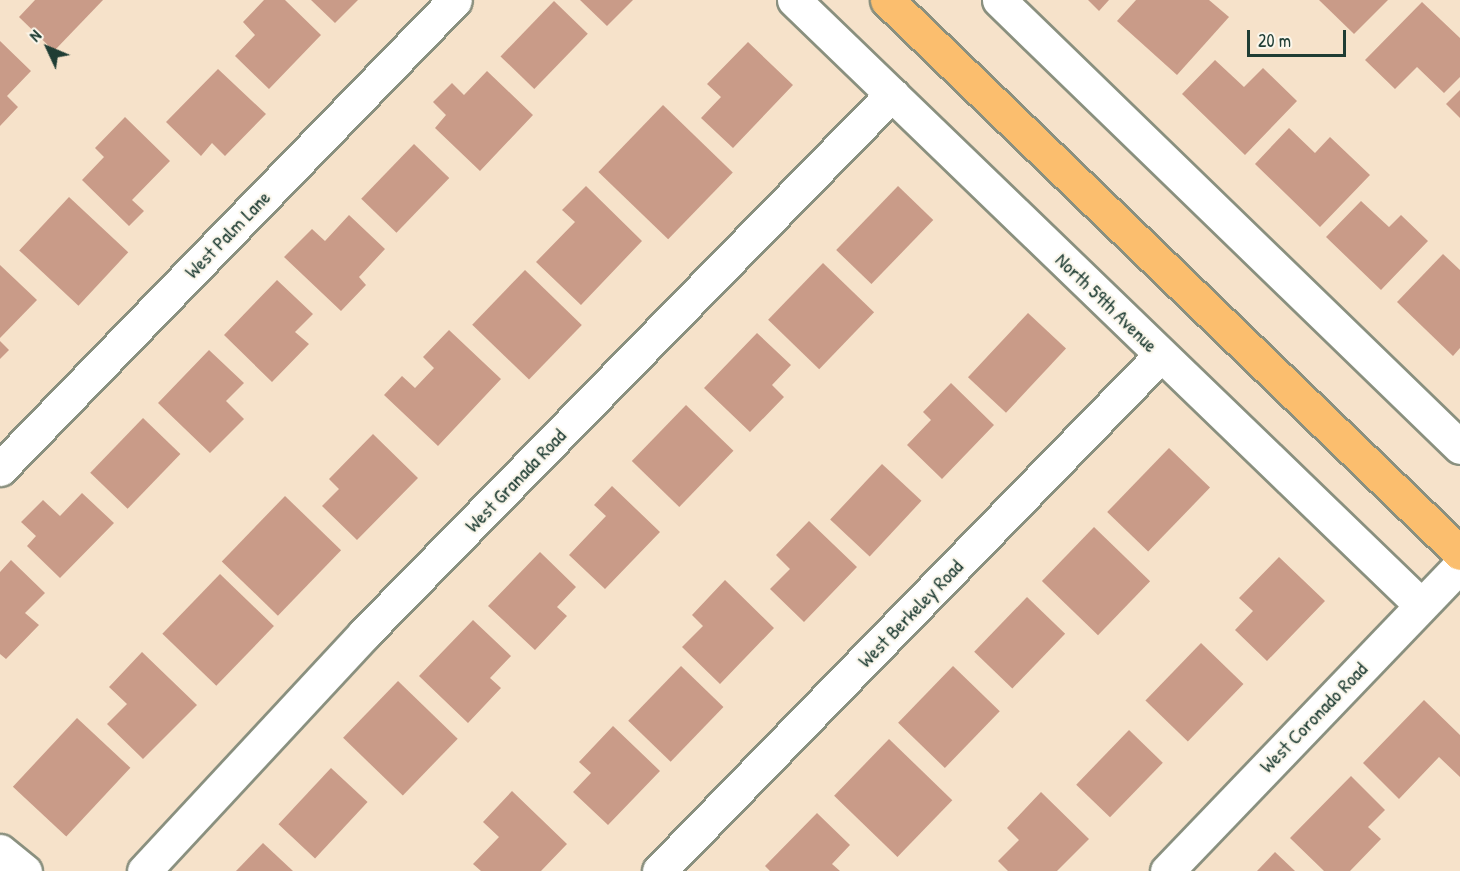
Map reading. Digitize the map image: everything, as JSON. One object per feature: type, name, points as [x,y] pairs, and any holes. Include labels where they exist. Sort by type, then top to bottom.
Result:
[{"type":"main road","points":[[888,0],[1460,553]]},
{"type":"street","name":"West Palm Lane","points":[[0,469],[455,0]]},
{"type":"street","name":"North 59th Avenue","points":[[794,0],[1420,604]]},
{"type":"street","points":[[999,0],[1460,447]]},
{"type":"street","name":"West Granada Road","points":[[144,871],[364,634],[892,94]]},
{"type":"street","name":"West Berkeley Road","points":[[659,871],[1161,355]]},
{"type":"street","name":"West Coronado Road","points":[[1167,871],[1420,604],[1460,565]]},
{"type":"street","points":[[0,851],[25,871]]},
{"type":"building","points":[[35,0],[103,0],[54,51],[19,17]]},
{"type":"building","points":[[264,0],[285,0],[321,35],[269,89],[235,56],[255,35],[243,22]]},
{"type":"building","points":[[311,0],[358,0],[335,23]]},
{"type":"building","points":[[580,0],[633,0],[607,26]]},
{"type":"building","points":[[1088,0],[1109,0],[1099,11]]},
{"type":"building","points":[[1136,0],[1209,0],[1229,17],[1177,75],[1117,21]]},
{"type":"building","points":[[1319,0],[1388,0],[1354,34]]},
{"type":"building","points":[[554,1],[588,34],[534,89],[501,56]]},
{"type":"building","points":[[1422,2],[1460,38],[1460,77],[1444,93],[1417,67],[1395,89],[1365,60]]},
{"type":"building","points":[[0,41],[31,71],[7,96],[18,107],[0,126]]},
{"type":"building","points":[[748,42],[793,85],[733,148],[701,118],[721,97],[707,84]]},
{"type":"building","points":[[1215,60],[1244,87],[1263,68],[1297,101],[1245,155],[1182,94]]},
{"type":"building","points":[[218,69],[266,114],[225,156],[212,143],[201,156],[166,122]]},
{"type":"building","points":[[487,71],[533,115],[480,171],[435,128],[446,115],[433,102],[452,83],[464,95]]},
{"type":"building","points":[[1460,90],[1460,118],[1446,104]]},
{"type":"building","points":[[663,105],[733,172],[668,239],[598,172]]},
{"type":"building","points":[[125,117],[170,161],[132,200],[144,211],[129,226],[82,180],[104,157],[95,148]]},
{"type":"building","points":[[1289,128],[1315,153],[1330,137],[1370,175],[1320,227],[1255,164]]},
{"type":"building","points":[[414,144],[449,178],[396,233],[361,199]]},
{"type":"building","points":[[586,186],[642,241],[581,305],[536,262],[575,222],[562,210]]},
{"type":"building","points":[[898,186],[933,220],[871,284],[836,250]]},
{"type":"building","points":[[69,197],[128,252],[78,306],[19,250]]},
{"type":"building","points":[[1361,201],[1389,227],[1401,215],[1428,241],[1381,290],[1326,237]]},
{"type":"building","points":[[349,215],[385,249],[359,277],[366,285],[341,311],[284,257],[312,229],[325,241]]},
{"type":"building","points":[[1443,254],[1460,270],[1460,348],[1453,356],[1397,302]]},
{"type":"building","points":[[823,263],[874,312],[819,369],[768,320]]},
{"type":"building","points":[[0,265],[37,300],[0,338]]},
{"type":"building","points":[[525,270],[582,325],[529,380],[472,325]]},
{"type":"building","points":[[277,280],[313,314],[295,332],[309,344],[272,382],[224,335]]},
{"type":"building","points":[[1028,313],[1066,348],[1006,413],[968,377]]},
{"type":"building","points":[[449,330],[501,379],[438,446],[384,395],[402,376],[415,388],[434,368],[423,357]]},
{"type":"building","points":[[757,333],[791,365],[772,385],[784,397],[750,432],[704,388]]},
{"type":"building","points":[[0,341],[9,350],[0,359]]},
{"type":"building","points":[[209,350],[244,383],[226,401],[244,419],[210,453],[158,403]]},
{"type":"building","points":[[951,383],[994,425],[942,479],[907,445],[931,420],[923,412]]},
{"type":"building","points":[[686,405],[733,451],[679,507],[632,461]]},
{"type":"building","points":[[143,418],[180,454],[128,509],[90,473]]},
{"type":"building","points":[[373,434],[418,478],[357,540],[322,506],[339,489],[329,479]]},
{"type":"building","points":[[1169,448],[1210,488],[1148,552],[1107,512]]},
{"type":"building","points":[[882,464],[921,501],[870,556],[830,520]]},
{"type":"building","points":[[612,486],[660,532],[605,589],[569,555],[606,516],[594,505]]},
{"type":"building","points":[[82,493],[114,523],[60,578],[27,546],[36,536],[21,522],[43,500],[60,516]]},
{"type":"building","points":[[285,496],[341,550],[278,616],[222,561]]},
{"type":"building","points":[[809,521],[857,567],[804,622],[770,589],[790,569],[776,555]]},
{"type":"building","points":[[1094,527],[1150,581],[1098,635],[1042,581]]},
{"type":"building","points":[[540,552],[576,587],[557,607],[567,616],[535,650],[488,606]]},
{"type":"building","points":[[1279,557],[1325,601],[1267,661],[1235,630],[1253,611],[1239,598]]},
{"type":"building","points":[[11,560],[45,593],[25,613],[39,625],[6,659],[0,654],[0,572]]},
{"type":"building","points":[[220,574],[274,626],[216,686],[162,634]]},
{"type":"building","points":[[725,580],[774,628],[720,684],[682,647],[703,626],[692,615]]},
{"type":"building","points":[[1027,597],[1065,634],[1012,688],[974,652]]},
{"type":"building","points":[[473,620],[511,656],[490,678],[501,688],[468,723],[419,676]]},
{"type":"building","points":[[1201,643],[1243,684],[1188,742],[1145,701]]},
{"type":"building","points":[[142,652],[197,705],[143,759],[107,724],[127,704],[109,687]]},
{"type":"building","points":[[681,666],[723,707],[671,762],[628,721]]},
{"type":"building","points":[[953,666],[1000,711],[945,768],[898,723]]},
{"type":"building","points":[[398,681],[458,739],[403,795],[343,738]]},
{"type":"building","points":[[1424,700],[1460,735],[1460,777],[1439,757],[1399,799],[1363,763]]},
{"type":"building","points":[[77,718],[130,768],[66,837],[13,787]]},
{"type":"building","points":[[613,726],[660,771],[608,825],[573,792],[591,773],[579,762]]},
{"type":"building","points":[[1129,730],[1163,763],[1110,817],[1076,785]]},
{"type":"building","points":[[889,739],[952,800],[897,857],[834,796]]},
{"type":"building","points":[[331,768],[368,802],[315,858],[278,824]]},
{"type":"building","points":[[1351,776],[1385,810],[1368,827],[1381,839],[1350,871],[1324,871],[1290,838]]},
{"type":"building","points":[[512,791],[567,844],[541,871],[481,871],[473,864],[499,837],[483,822]]},
{"type":"building","points":[[1041,792],[1089,839],[1057,871],[1008,871],[998,861],[1019,840],[1007,828]]},
{"type":"building","points":[[817,813],[850,845],[832,864],[840,871],[770,871],[765,866]]},
{"type":"building","points":[[263,843],[293,871],[236,871]]},
{"type":"building","points":[[1275,852],[1295,871],[1257,871]]}]
